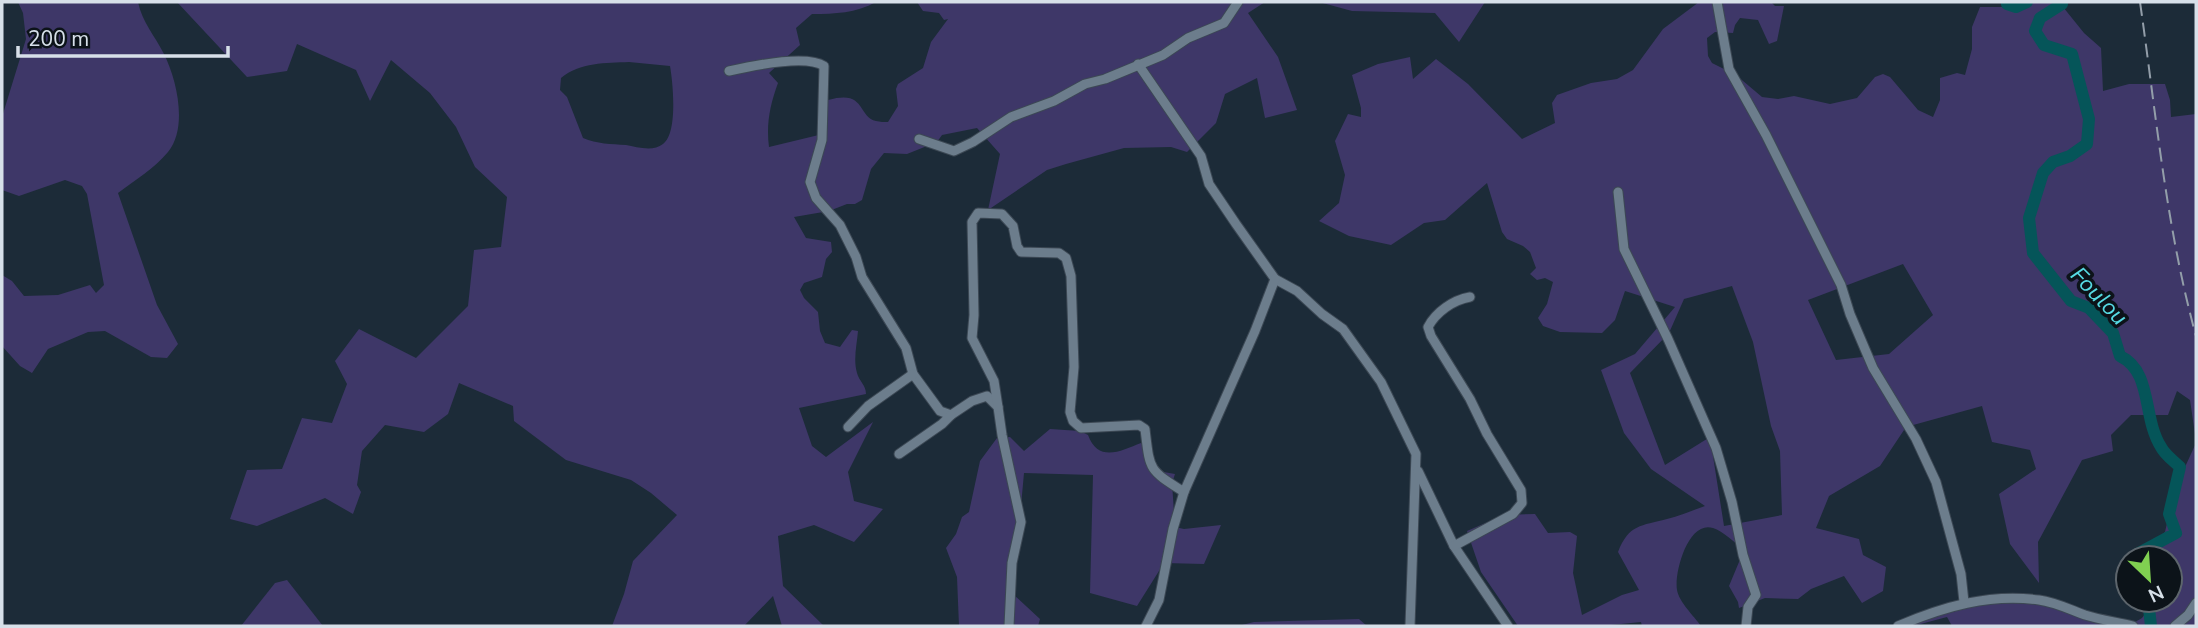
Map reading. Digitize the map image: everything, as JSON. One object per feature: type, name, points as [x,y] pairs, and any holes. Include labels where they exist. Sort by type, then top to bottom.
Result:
[{"type":"street","points":[[919,139],[954,150],[973,142],[1011,117],[1163,55],[1188,38],[1224,23],[1238,2]]},
{"type":"street","points":[[1717,2],[1729,69],[1766,135],[1841,285],[1850,314],[1874,368],[1916,439],[1936,482],[1961,574],[1964,602]]},
{"type":"street","points":[[729,71],[766,63],[817,61],[824,66],[822,140],[810,182],[816,198],[840,225],[856,257],[862,277],[906,348],[914,374],[940,411],[951,415]]},
{"type":"street","points":[[1138,64],[1201,156],[1209,184],[1275,279],[1297,291],[1343,329],[1381,382],[1416,454],[1410,626]]},
{"type":"street","points":[[1618,192],[1624,249],[1668,339],[1716,448],[1732,502],[1743,555],[1756,595],[1748,607],[1746,626]]},
{"type":"street","points":[[1009,626],[1012,563],[1021,522],[1002,435],[994,382],[972,338],[972,222],[978,214],[1002,214],[1013,226],[1021,252],[1059,253],[1066,258],[1072,289],[1074,367],[1070,412],[1073,421],[1081,428],[1139,425],[1145,429],[1150,465],[1159,477],[1184,492]]},
{"type":"street","points":[[1146,626],[1159,600],[1173,529],[1184,492],[1250,343],[1275,279]]},
{"type":"street","points":[[1454,546],[1513,514],[1522,503],[1521,490],[1431,336],[1429,327],[1433,317],[1459,299],[1469,297]]},
{"type":"street","points":[[848,428],[867,405],[914,374]]},
{"type":"street","points":[[899,454],[972,401],[987,396],[998,407]]},
{"type":"street","points":[[1417,469],[1454,546],[1508,626]]},
{"type":"street","points":[[1898,626],[1964,602],[2010,598],[2042,600],[2089,616],[2133,626]]},
{"type":"street","points":[[2175,626],[2188,615],[2196,603]]},
{"type":"shaded area","points":[[18,2],[138,2],[169,65],[176,90],[179,117],[174,142],[157,164],[118,193],[157,305],[178,344],[167,358],[151,357],[105,331],[88,332],[48,349],[32,373],[20,366],[2,346],[2,275],[12,281],[24,296],[58,295],[90,285],[96,293],[104,285],[87,194],[82,186],[65,180],[19,196],[2,190],[2,117],[26,39],[23,13]]},
{"type":"shaded area","points":[[177,2],[876,2],[845,12],[812,14],[796,28],[800,45],[769,73],[778,83],[769,115],[769,147],[827,133],[828,100],[855,100],[870,118],[888,122],[898,106],[898,84],[923,68],[931,42],[948,19],[944,20],[939,13],[923,11],[917,2],[1265,2],[1248,13],[1278,57],[1297,110],[1265,118],[1257,78],[1225,94],[1216,123],[1187,152],[1171,147],[1124,148],[1066,164],[1047,170],[988,210],[1000,154],[977,128],[942,135],[937,142],[907,154],[884,153],[871,169],[862,200],[855,204],[794,217],[806,238],[831,242],[832,252],[826,259],[822,277],[804,283],[800,290],[818,312],[820,331],[825,343],[840,347],[852,330],[858,331],[856,368],[866,394],[799,408],[812,446],[826,457],[873,422],[848,472],[854,501],[883,509],[854,542],[814,525],[778,536],[783,586],[824,626],[782,626],[773,596],[744,626],[612,626],[633,561],[677,515],[631,480],[566,460],[514,421],[513,406],[459,383],[448,414],[424,432],[385,425],[362,451],[357,485],[361,492],[353,514],[325,498],[257,526],[230,519],[247,470],[282,469],[302,418],[332,423],[347,384],[335,361],[359,329],[416,358],[468,306],[474,250],[501,247],[507,197],[475,167],[456,127],[430,93],[391,60],[370,101],[356,70],[297,44],[287,71],[247,77]],"holes":[[[629,62],[670,66],[673,119],[668,138],[663,144],[655,148],[645,148],[599,143],[583,138],[567,97],[560,90],[561,78],[576,69],[602,63]]]},
{"type":"shaded area","points":[[1319,2],[1485,2],[1459,42],[1435,13],[1352,11]]},
{"type":"shaded area","points":[[1699,2],[1771,2],[1775,6],[1784,6],[1777,41],[1769,44],[1758,20],[1740,18],[1733,33],[1715,32],[1707,38],[1708,56],[1712,63],[1736,75],[1762,97],[1778,99],[1794,96],[1830,104],[1857,98],[1875,77],[1883,74],[1890,77],[1918,110],[1933,117],[1940,100],[1940,78],[1957,73],[1965,75],[1972,49],[1972,27],[1980,7],[2015,7],[2027,2],[2059,2],[2084,33],[2101,48],[2103,91],[2129,84],[2165,84],[2171,117],[2196,114],[2196,441],[2190,400],[2177,391],[2168,415],[2131,415],[2111,435],[2113,451],[2082,460],[2038,542],[2039,583],[2010,544],[1999,494],[2036,469],[2030,450],[1992,442],[1982,406],[1906,427],[1880,466],[1829,496],[1816,528],[1859,539],[1863,555],[1886,567],[1883,591],[1862,603],[1844,576],[1811,589],[1798,599],[1765,598],[1739,608],[1729,586],[1744,550],[1721,532],[1704,528],[1696,532],[1684,550],[1677,582],[1681,599],[1701,626],[1642,626],[1641,622],[1611,626],[1518,626],[1481,572],[1467,531],[1504,515],[1535,514],[1548,533],[1570,532],[1577,536],[1573,573],[1582,615],[1622,595],[1639,590],[1618,552],[1631,531],[1705,506],[1651,469],[1624,433],[1601,370],[1635,354],[1675,307],[1625,291],[1615,320],[1602,333],[1560,332],[1543,326],[1538,318],[1547,304],[1553,282],[1545,278],[1537,280],[1530,274],[1536,268],[1530,252],[1507,239],[1502,232],[1487,183],[1445,220],[1424,223],[1391,245],[1349,236],[1319,221],[1339,203],[1345,175],[1335,141],[1348,114],[1361,117],[1352,75],[1378,64],[1410,57],[1413,79],[1436,59],[1468,84],[1522,139],[1555,123],[1552,103],[1557,95],[1591,83],[1617,79],[1633,70],[1663,29]],"holes":[[[1903,264],[1933,315],[1889,354],[1836,360],[1808,300]],[[1732,286],[1753,342],[1771,426],[1780,451],[1782,515],[1724,526],[1710,437],[1665,465],[1630,373],[1669,333],[1684,299]]]},
{"type":"shaded area","points":[[1050,429],[1080,431],[1088,435],[1092,444],[1104,452],[1118,451],[1141,443],[1148,448],[1158,471],[1175,474],[1172,483],[1175,527],[1184,529],[1221,525],[1204,564],[1164,563],[1137,606],[1090,593],[1093,475],[1024,473],[1013,594],[1040,619],[1038,626],[959,626],[957,577],[946,548],[956,534],[962,517],[969,512],[980,461],[997,438],[1010,437],[1024,451]]},
{"type":"shaded area","points":[[2196,443],[2196,626],[1952,626],[1947,617],[1913,626],[1898,626],[1964,602],[2042,600],[2130,625],[2145,614],[2184,614],[2184,544],[2150,544],[2165,532],[2180,467],[2185,467]]},
{"type":"shaded area","points":[[287,580],[323,626],[241,626],[275,583]]},
{"type":"shaded area","points":[[1359,619],[1367,626],[1238,626],[1254,622]]},
{"type":"waterway","name":"Foulou","points":[[2008,2],[2007,4],[2016,7],[2027,2]]},
{"type":"waterway","name":"Foulou","points":[[2059,2],[2062,4],[2040,18],[2035,31],[2044,45],[2072,54],[2089,119],[2087,144],[2070,156],[2053,162],[2043,173],[2029,218],[2033,253],[2071,301],[2089,308],[2113,333],[2120,356],[2138,373],[2155,435],[2167,455],[2180,467],[2169,514],[2176,533],[2156,544]]},
{"type":"waterway","name":"Foulou","points":[[2150,614],[2151,626]]},
{"type":"railway","points":[[2140,2],[2169,212],[2196,336]]}]
